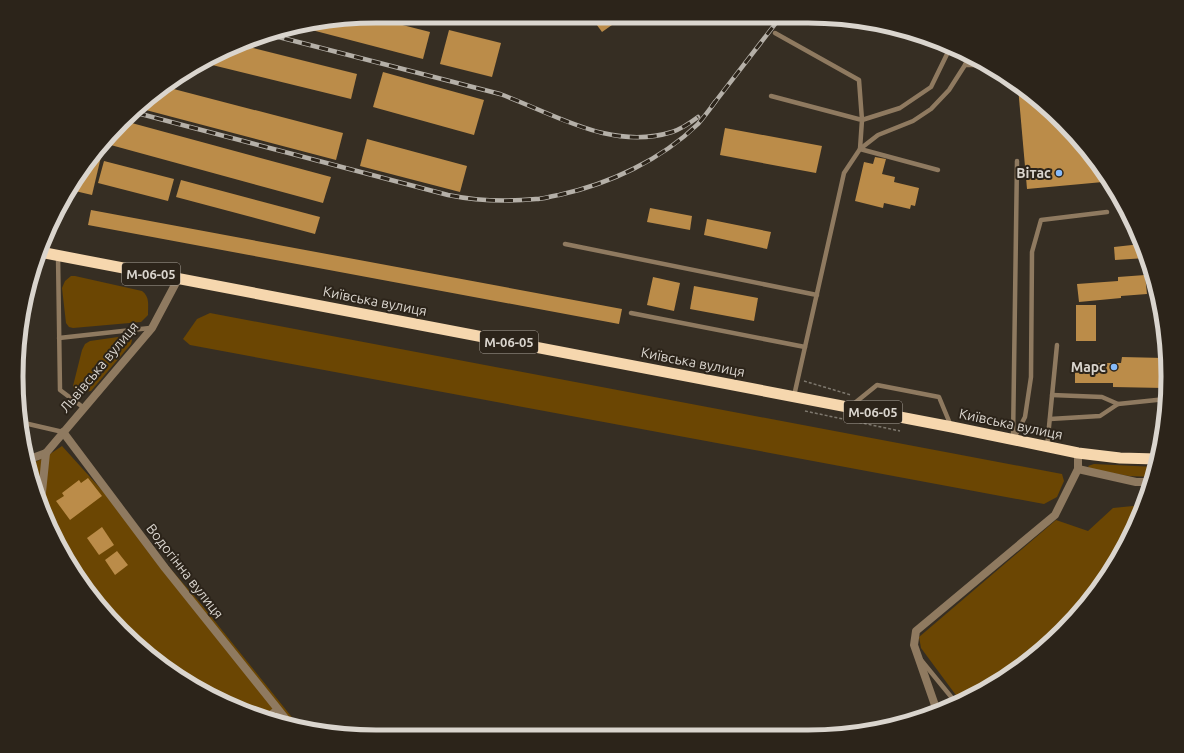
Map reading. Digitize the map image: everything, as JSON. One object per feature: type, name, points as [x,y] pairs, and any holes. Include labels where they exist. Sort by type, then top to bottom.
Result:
[{"type":"highway","name":"М-06-05","points":[[46,253],[178,279]]},
{"type":"highway","name":"Київська вулиця","points":[[178,279],[952,427],[1078,454],[1120,458],[1151,459]]},
{"type":"street","name":"Львівська вулиця","points":[[33,458],[46,453],[152,328],[178,279]]},
{"type":"street","name":"Водогінна вулиця","points":[[64,432],[165,568],[286,718]]},
{"type":"street","points":[[42,490],[46,453]]},
{"type":"street","points":[[935,706],[914,645],[916,631],[1055,515],[1078,469],[1078,454]]},
{"type":"street","points":[[1078,469],[1136,482],[1145,482]]},
{"type":"lane","points":[[775,33],[859,80],[862,120],[860,149]]},
{"type":"lane","points":[[771,96],[862,120],[900,108],[931,87],[948,52]]},
{"type":"lane","points":[[794,397],[844,173],[860,149],[878,135],[913,121],[931,108],[949,90],[967,61]]},
{"type":"lane","points":[[965,65],[974,65]]},
{"type":"lane","points":[[860,149],[938,170]]},
{"type":"lane","points":[[1013,440],[1017,160]]},
{"type":"lane","points":[[1013,440],[1025,417],[1031,377],[1032,252],[1041,220],[1107,212]]},
{"type":"lane","points":[[565,244],[817,295]]},
{"type":"lane","points":[[58,255],[60,390],[84,408]]},
{"type":"lane","points":[[631,313],[805,347]]},
{"type":"lane","points":[[59,338],[152,328]]},
{"type":"lane","points":[[1046,447],[1057,345]]},
{"type":"lane","points":[[848,408],[877,384],[939,397],[952,427]]},
{"type":"lane","points":[[1052,395],[1102,397],[1118,404]]},
{"type":"lane","points":[[1050,419],[1100,416],[1118,404],[1160,400]]},
{"type":"lane","points":[[26,423],[64,432]]},
{"type":"lane","points":[[918,656],[953,699]]},
{"type":"lane","points":[[269,713],[277,708]]},
{"type":"path","points":[[798,379],[851,395]]},
{"type":"path","points":[[805,412],[900,430]]},
{"type":"shaded area","points":[[71,276],[142,291],[145,293],[147,299],[148,315],[141,322],[73,328],[69,327],[66,323],[62,288],[65,281]]},
{"type":"shaded area","points":[[210,313],[1062,474],[1064,481],[1057,497],[1044,504],[190,345],[183,339],[197,319]]},
{"type":"shaded area","points":[[125,336],[130,337],[132,340],[131,344],[91,391],[79,393],[75,392],[73,386],[82,350],[85,344],[90,341]]},
{"type":"shaded area","points":[[62,446],[201,604],[294,720],[241,703],[200,683],[161,657],[143,642],[111,610],[83,573],[59,533],[42,490],[34,462],[44,458]]},
{"type":"shaded area","points":[[1094,464],[1149,467],[1146,477],[1129,476],[1090,469],[1088,466]]},
{"type":"shaded area","points":[[1136,506],[1125,533],[1114,553],[1088,592],[1073,610],[1041,642],[1023,657],[984,683],[957,697],[921,648],[919,637],[1056,520],[1088,531],[1113,508]]},
{"type":"building","points":[[395,23],[430,32],[423,59],[310,30],[353,24]]},
{"type":"building","points":[[595,23],[615,23],[602,32]]},
{"type":"building","points":[[449,30],[501,43],[492,77],[440,64]]},
{"type":"building","points":[[249,47],[357,74],[351,99],[210,64]]},
{"type":"building","points":[[383,72],[484,100],[474,135],[373,107]]},
{"type":"building","points":[[172,89],[343,133],[336,160],[145,110]]},
{"type":"building","points":[[1019,93],[1041,111],[1073,143],[1102,182],[1027,189]]},
{"type":"building","points":[[131,123],[331,177],[323,203],[110,145]]},
{"type":"building","points":[[725,128],[822,146],[816,173],[720,155]]},
{"type":"building","points":[[367,139],[467,166],[460,192],[360,166]]},
{"type":"building","points":[[102,154],[92,195],[76,191]]},
{"type":"building","points":[[875,157],[886,159],[882,174],[895,177],[894,182],[919,188],[915,206],[911,205],[910,209],[884,203],[883,208],[855,201],[864,162],[873,164]]},
{"type":"building","points":[[104,161],[174,179],[168,201],[98,183]]},
{"type":"building","points":[[181,180],[320,217],[315,234],[176,197]]},
{"type":"building","points":[[650,208],[692,216],[690,230],[647,222]]},
{"type":"building","points":[[91,210],[622,309],[619,324],[88,225]]},
{"type":"building","points":[[707,219],[771,232],[767,249],[704,235]]},
{"type":"building","points":[[1135,245],[1140,258],[1115,260],[1114,247]]},
{"type":"building","points":[[1145,275],[1147,294],[1079,302],[1077,284],[1118,281],[1118,277]]},
{"type":"building","points":[[653,277],[680,283],[674,311],[647,305]]},
{"type":"building","points":[[694,286],[758,298],[754,321],[690,309]]},
{"type":"building","points":[[1076,305],[1096,305],[1096,341],[1076,341]]},
{"type":"building","points":[[1122,357],[1160,358],[1161,388],[1113,387],[1113,383],[1075,383],[1075,363],[1121,363]]},
{"type":"building","points":[[88,478],[102,496],[70,520],[56,501],[64,496],[62,493],[79,480],[81,483]]},
{"type":"building","points":[[102,527],[114,545],[99,555],[87,538]]},
{"type":"building","points":[[117,551],[128,565],[115,575],[105,560]]},
{"type":"railway","points":[[712,106],[776,23]]},
{"type":"railway","points":[[279,37],[500,94],[563,120],[605,134],[627,137],[649,137],[675,131],[698,117]]},
{"type":"railway","points":[[140,114],[448,195],[481,200],[514,200],[541,199],[559,195],[597,184],[633,169],[668,149],[683,137],[698,124],[715,102]]},
{"type":"place","name":"Вітас","points":[[1059,173]]},
{"type":"place","name":"Марс","points":[[1114,367]]}]
